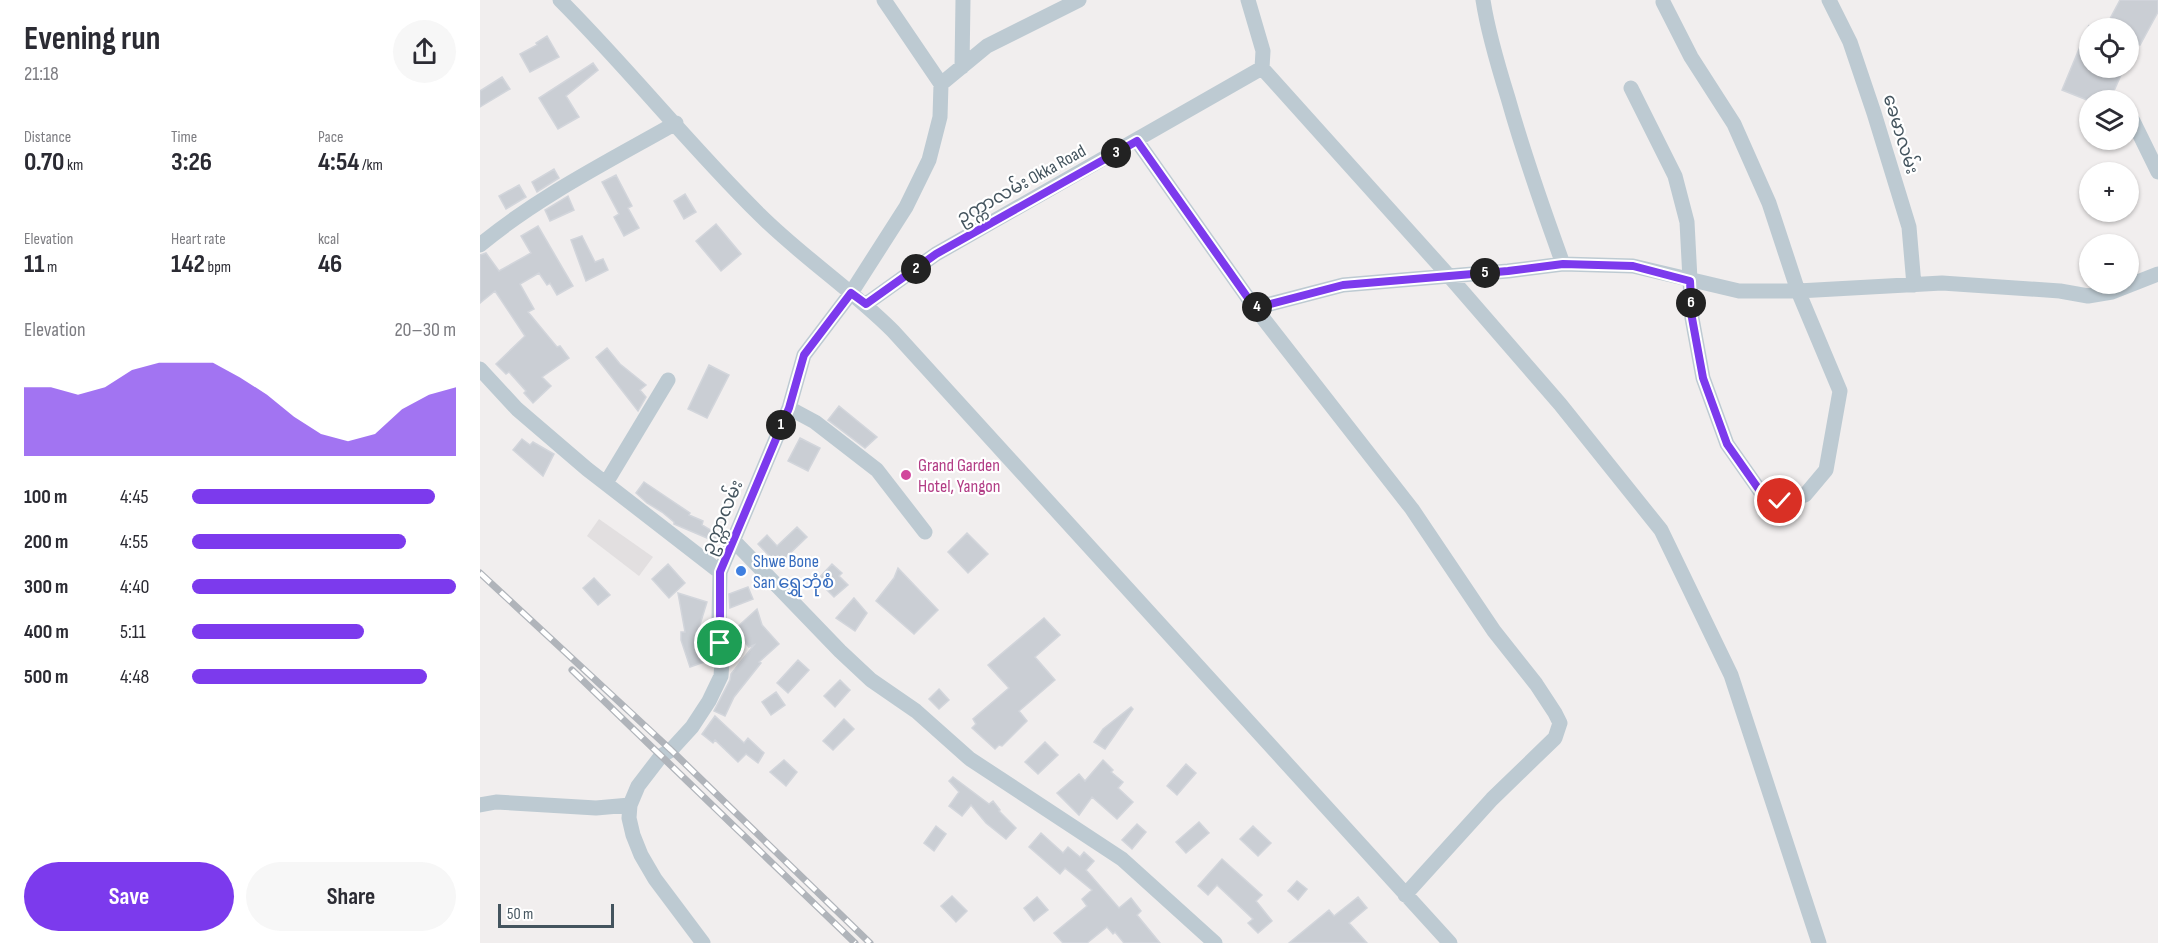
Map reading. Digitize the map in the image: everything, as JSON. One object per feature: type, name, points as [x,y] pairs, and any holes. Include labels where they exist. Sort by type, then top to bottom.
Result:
[{"type":"street","points":[[560,0],[605,45],[759,214],[804,255],[866,304],[893,331],[1450,943]]},
{"type":"street","points":[[884,0],[941,84],[987,46],[1079,0]]},
{"type":"street","points":[[962,67],[963,0]]},
{"type":"street","points":[[1248,0],[1263,51],[1262,68],[1449,276],[1560,404],[1661,530],[1731,675],[1819,943]]},
{"type":"street","points":[[1483,0],[1495,54],[1534,186],[1563,264]]},
{"type":"street","name":"ခေမာလမ်း","points":[[1829,0],[1850,42],[1875,113],[1909,227],[1914,285]]},
{"type":"street","points":[[1630,88],[1675,176],[1687,222],[1692,318],[1703,378],[1727,444],[1760,491],[1780,501],[1805,495],[1826,470],[1840,391],[1798,291],[1769,203],[1734,124],[1691,57],[1663,2]]},
{"type":"street","name":"ဥက္ကာလမ်း Okka Road","points":[[866,304],[936,254],[1262,68]]},
{"type":"street","name":"ဥက္ကာလမ်း","points":[[630,805],[638,786],[661,756],[671,750],[692,727],[709,701],[721,676],[720,572],[789,408],[804,355],[851,293],[906,207],[929,160],[940,117],[941,84]]},
{"type":"street","points":[[480,245],[515,218],[675,123]]},
{"type":"street","points":[[2139,133],[2158,172]]},
{"type":"street","points":[[1137,141],[1255,308],[1412,509],[1494,631],[1536,684],[1556,713],[1560,723],[1555,738],[1484,807],[1405,895]]},
{"type":"street","points":[[1255,308],[1343,285],[1563,264],[1633,266],[1739,291],[1798,291],[1942,283],[2060,291],[2088,296],[2112,292],[2158,274]]},
{"type":"street","points":[[480,369],[516,409],[720,572]]},
{"type":"street","points":[[606,483],[668,380]]},
{"type":"street","points":[[789,408],[815,422],[877,470],[925,532]]},
{"type":"street","points":[[733,540],[871,680],[916,711],[970,759],[1122,860],[1215,943]]},
{"type":"street","points":[[480,805],[496,802],[596,808],[630,805],[629,818],[641,855],[655,879],[703,943]]},
{"type":"shaded area","points":[[599,519],[653,557],[639,576],[587,536]]},
{"type":"building","points":[[2120,0],[2158,0],[2158,12],[2140,45],[2139,18],[2110,18]]},
{"type":"building","points":[[547,36],[559,57],[530,72],[520,54],[537,45],[536,43]]},
{"type":"building","points":[[2079,49],[2079,78],[2120,78],[2114,90],[2079,90],[2079,97],[2062,90]]},
{"type":"building","points":[[593,63],[598,70],[566,96],[579,117],[558,129],[539,98]]},
{"type":"building","points":[[502,77],[510,89],[480,107],[480,91]]},
{"type":"building","points":[[554,169],[559,178],[537,192],[532,182]]},
{"type":"building","points":[[616,175],[632,206],[628,208],[639,228],[624,236],[614,217],[619,214],[602,182]]},
{"type":"building","points":[[519,185],[526,197],[506,209],[499,196]]},
{"type":"building","points":[[685,194],[696,212],[684,219],[674,201]]},
{"type":"building","points":[[568,196],[574,210],[550,221],[545,210]]},
{"type":"building","points":[[716,224],[741,254],[721,271],[696,241]]},
{"type":"building","points":[[538,226],[573,286],[557,295],[550,283],[547,285],[539,273],[520,284],[534,309],[528,312],[569,358],[542,377],[551,386],[533,403],[524,393],[526,391],[509,372],[506,374],[496,364],[525,336],[495,291],[480,303],[480,255],[486,253],[499,271],[531,253],[521,236]]},
{"type":"building","points":[[582,236],[595,262],[603,259],[608,270],[586,281],[571,240]]},
{"type":"building","points":[[607,348],[620,364],[646,385],[640,390],[646,397],[638,411],[596,357]]},
{"type":"building","points":[[709,365],[729,375],[707,418],[688,409]]},
{"type":"building","points":[[839,406],[877,437],[865,448],[828,420]]},
{"type":"building","points":[[800,438],[820,448],[808,471],[788,461]]},
{"type":"building","points":[[522,439],[530,445],[533,442],[554,454],[543,476],[513,450]]},
{"type":"building","points":[[644,482],[690,513],[689,515],[703,521],[702,525],[724,538],[721,544],[674,524],[662,512],[647,503],[636,493]]},
{"type":"building","points":[[797,527],[807,537],[778,565],[758,544],[767,535],[777,546]]},
{"type":"building","points":[[967,533],[988,554],[968,573],[948,552]]},
{"type":"building","points":[[668,564],[685,583],[669,598],[652,579]]},
{"type":"building","points":[[832,564],[842,573],[839,576],[848,585],[834,597],[817,580]]},
{"type":"building","points":[[898,568],[938,610],[914,634],[876,601],[894,578]]},
{"type":"building","points":[[594,578],[610,595],[598,605],[583,588]]},
{"type":"building","points":[[748,587],[753,599],[730,608],[729,594]]},
{"type":"building","points":[[678,593],[707,602],[698,631],[704,631],[704,641],[710,660],[690,667],[681,640],[681,632],[685,632]]},
{"type":"building","points":[[854,598],[867,613],[855,631],[836,618]]},
{"type":"building","points":[[757,609],[762,625],[779,644],[759,662],[761,663],[734,697],[725,716],[714,711],[731,674],[754,645],[749,647],[734,630]]},
{"type":"building","points":[[1044,618],[1060,635],[1035,657],[1055,680],[1019,711],[1027,721],[1002,746],[999,745],[995,749],[972,728],[976,724],[973,719],[1009,688],[988,665]]},
{"type":"building","points":[[798,660],[809,670],[788,693],[777,683]]},
{"type":"building","points":[[840,680],[850,690],[835,707],[824,696]]},
{"type":"building","points":[[939,689],[949,700],[939,709],[929,699]]},
{"type":"building","points":[[776,692],[785,705],[771,715],[762,702]]},
{"type":"building","points":[[1131,707],[1133,709],[1105,749],[1094,742],[1103,729]]},
{"type":"building","points":[[715,716],[744,743],[748,738],[764,753],[758,763],[746,754],[738,762],[715,740],[713,743],[702,734]]},
{"type":"building","points":[[844,719],[854,729],[833,750],[823,741]]},
{"type":"building","points":[[1045,742],[1058,755],[1038,774],[1025,762]]},
{"type":"building","points":[[784,760],[797,772],[786,786],[770,772]]},
{"type":"building","points":[[1103,760],[1113,770],[1111,772],[1123,782],[1118,788],[1133,802],[1117,819],[1092,797],[1079,815],[1057,793],[1079,774],[1085,781]]},
{"type":"building","points":[[1186,764],[1196,773],[1177,795],[1167,786]]},
{"type":"building","points":[[953,777],[989,804],[993,801],[999,811],[1016,828],[1006,839],[986,823],[971,805],[962,816],[949,806],[959,792],[949,781]]},
{"type":"building","points":[[1199,822],[1209,833],[1186,853],[1176,842]]},
{"type":"building","points":[[1137,824],[1146,832],[1132,849],[1122,840]]},
{"type":"building","points":[[936,826],[946,834],[934,851],[924,843]]},
{"type":"building","points":[[1253,826],[1271,843],[1258,856],[1240,839]]},
{"type":"building","points":[[1041,833],[1063,853],[1068,847],[1080,857],[1084,852],[1094,861],[1086,870],[1119,908],[1131,898],[1141,911],[1137,915],[1160,943],[1124,943],[1115,932],[1113,934],[1107,927],[1087,943],[1063,943],[1054,933],[1087,906],[1082,899],[1092,890],[1065,868],[1060,874],[1029,847]]},
{"type":"building","points":[[1222,859],[1262,895],[1256,901],[1272,921],[1258,933],[1248,923],[1253,919],[1217,885],[1208,895],[1198,886]]},
{"type":"building","points":[[1297,881],[1307,889],[1298,900],[1288,891]]},
{"type":"building","points":[[952,896],[967,911],[956,922],[941,906]]},
{"type":"building","points":[[1037,897],[1048,910],[1034,921],[1024,908]]},
{"type":"building","points":[[1358,897],[1367,908],[1349,923],[1367,943],[1289,943],[1329,910],[1334,916]]},
{"type":"railway","points":[[480,573],[671,750],[870,943]]},
{"type":"railway","points":[[572,670],[855,943]]},
{"type":"place","name":"Grand Garden Hotel, Yangon","points":[[906,475]]},
{"type":"place","name":"Shwe Bone San ရွှေဘုံစံ","points":[[741,571]]},
{"type":"route","points":[[720,643],[720,572],[789,408],[804,355],[851,293],[866,304],[936,254],[1137,141],[1255,308],[1343,285],[1563,264],[1633,266],[1690,281],[1692,318],[1703,378],[1727,444],[1760,491],[1780,501]]}]
